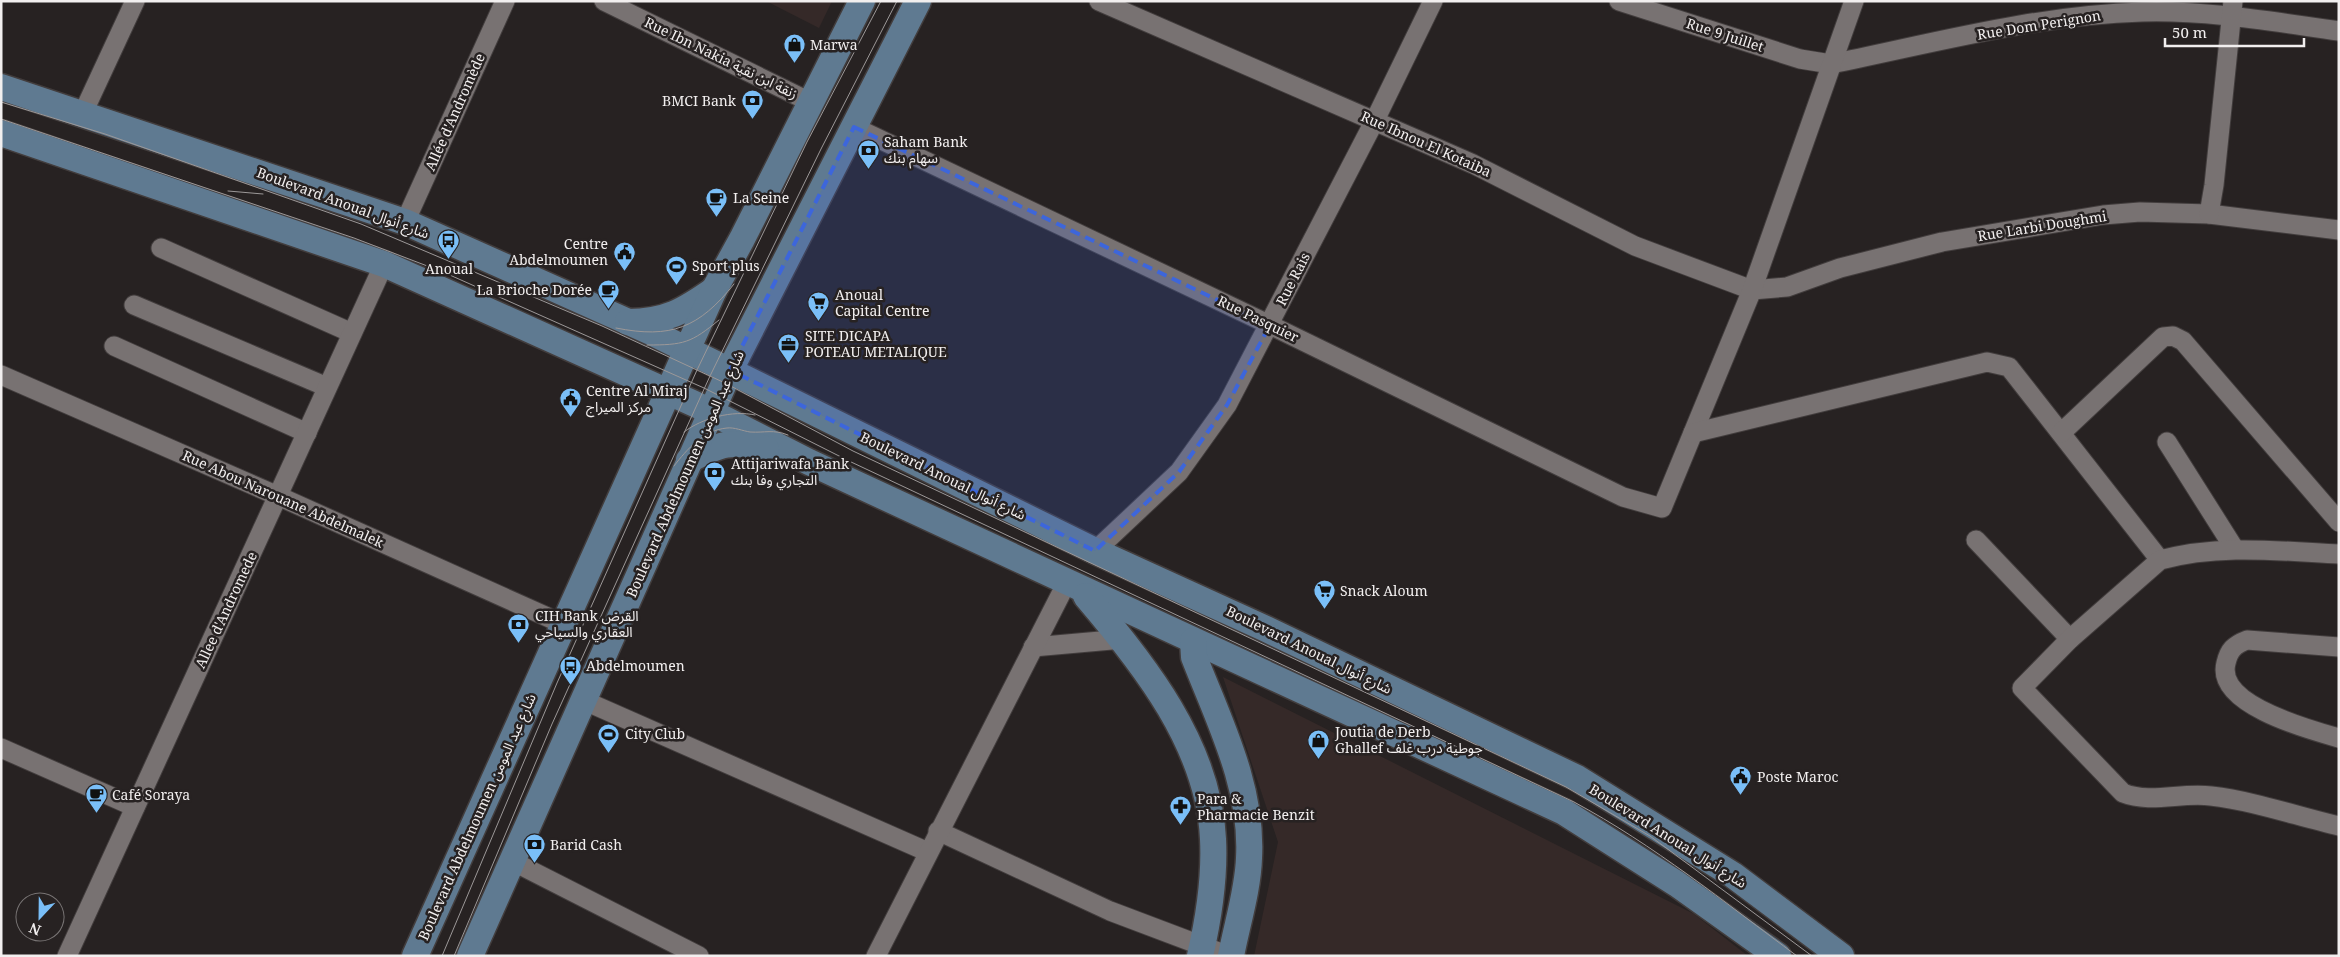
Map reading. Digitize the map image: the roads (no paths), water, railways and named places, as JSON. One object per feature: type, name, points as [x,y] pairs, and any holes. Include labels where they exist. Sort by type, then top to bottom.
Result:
[{"type":"main road","name":"Boulevard Abdelmoumen شارع عبد المومن","points":[[415,956],[714,290],[742,239],[862,1]]},
{"type":"main road","name":"Boulevard Abdelmoumen شارع عبد المومن","points":[[470,956],[585,701],[730,370],[918,1]]},
{"type":"main road","name":"Boulevard Anoual شارع أنوال","points":[[1,87],[405,222],[730,370],[1095,551],[1264,628],[1577,778],[1733,875],[1840,956]]},
{"type":"main road","points":[[1,133],[384,264],[711,412],[809,462],[1564,812],[1677,884],[1778,956]]},
{"type":"main road","points":[[627,322],[657,321],[693,304],[714,290]]},
{"type":"main road","points":[[690,460],[713,449],[736,442],[809,462]]},
{"type":"main road","points":[[1073,585],[1123,639],[1140,662],[1184,736],[1198,766],[1208,800],[1213,838],[1213,877],[1201,951]]},
{"type":"main road","points":[[1193,641],[1194,657],[1234,758],[1245,805],[1249,834],[1249,859],[1230,956]]},
{"type":"street","points":[[83,113],[135,1]]},
{"type":"street","name":"Allée d'Andromède","points":[[405,222],[505,1]]},
{"type":"street","name":"Rue Ibn Nakia زنقة ابن نقية","points":[[604,1],[810,102]]},
{"type":"street","name":"Rue Ibnou El Kotaiba","points":[[1099,1],[1473,164],[1635,246],[1752,290]]},
{"type":"street","name":"Rue Rais","points":[[1095,551],[1180,472],[1194,455],[1227,406],[1375,120],[1434,1]]},
{"type":"street","name":"Rue 9 Juillet","points":[[1619,1],[1800,59],[1832,64]]},
{"type":"street","points":[[1693,433],[1752,290],[1854,1]]},
{"type":"street","points":[[2209,214],[2232,9]]},
{"type":"street","name":"Rue Dom Perignon","points":[[1832,64],[2028,24],[2109,14],[2232,9],[2339,31]]},
{"type":"street","name":"Rue Pasquier","points":[[854,126],[1270,325],[1623,497],[1662,508],[1693,433]]},
{"type":"street","name":"Rue Larbi Doughmi","points":[[1752,290],[1787,287],[1840,268],[1942,242],[2050,223],[2140,212],[2209,214],[2339,230]]},
{"type":"street","points":[[161,248],[352,333]]},
{"type":"street","name":"Allee d'Andromede","points":[[68,956],[384,264]]},
{"type":"street","points":[[134,305],[327,387]]},
{"type":"street","points":[[2061,433],[2163,337],[2174,336],[2183,341],[2339,522]]},
{"type":"street","points":[[114,346],[307,432]]},
{"type":"street","points":[[1693,433],[1987,362],[2009,367],[2160,560]]},
{"type":"street","name":"Rue Abou Narouane Abdelmalek","points":[[1,375],[278,496],[563,624]]},
{"type":"street","points":[[2167,442],[2234,548]]},
{"type":"street","points":[[1976,540],[2070,639]]},
{"type":"street","points":[[2339,554],[2234,548],[2174,556],[2160,560],[2070,639],[2022,688],[2123,793],[2136,798],[2208,796],[2230,798],[2339,826]]},
{"type":"street","points":[[876,956],[1033,647],[1073,585]]},
{"type":"street","points":[[1033,647],[1123,639]]},
{"type":"street","points":[[2339,648],[2248,640],[2236,644],[2229,652],[2224,668],[2230,684],[2243,700],[2260,711],[2339,738]]},
{"type":"street","points":[[585,701],[928,852]]},
{"type":"street","points":[[1,748],[136,807]]},
{"type":"street","points":[[938,831],[1201,951],[1230,956]]},
{"type":"street","points":[[512,861],[699,956]]},
{"type":"tram line","points":[[442,956],[557,683],[697,370],[807,142],[881,1]]},
{"type":"tram line","points":[[454,956],[552,724],[710,376],[821,149],[897,1]]},
{"type":"tram line","points":[[1,102],[105,134],[361,224],[602,326],[725,383],[853,451],[1566,787],[1650,836],[1812,956]]},
{"type":"tram line","points":[[1,119],[354,238],[443,272],[704,388],[849,461],[1574,802],[1660,855],[1797,956]]},
{"type":"tram line","points":[[228,191],[263,194]]},
{"type":"tram line","points":[[616,328],[653,332],[668,331],[682,327],[709,311],[734,284]]},
{"type":"tram line","points":[[647,345],[686,341],[701,334],[719,320]]},
{"type":"tram line","points":[[684,432],[691,427],[718,416],[728,414],[755,415]]},
{"type":"tram line","points":[[674,466],[697,441],[711,432],[733,428],[750,432],[773,432],[788,435]]},
{"type":"place","name":"Marwa","points":[[794,64]]},
{"type":"place","name":"BMCI Bank","points":[[752,120]]},
{"type":"place","name":"Saham Bank سهام بنك","points":[[868,169]]},
{"type":"place","name":"La Seine","points":[[717,217]]},
{"type":"place","name":"Anoual","points":[[449,260]]},
{"type":"place","name":"Centre Abdelmoumen","points":[[624,271]]},
{"type":"place","name":"Sport plus","points":[[676,285]]},
{"type":"place","name":"La Brioche Dorée","points":[[608,309]]},
{"type":"place","name":"Anoual Capital Centre","points":[[819,322]]},
{"type":"place","name":"SITE DICAPA POTEAU METALIQUE","points":[[789,363]]},
{"type":"place","name":"Centre Al Miraj مركز الميراج","points":[[570,418]]},
{"type":"place","name":"Attijariwafa Bank التجاري وفا بنك","points":[[715,491]]},
{"type":"place","name":"Snack Aloum","points":[[1324,610]]},
{"type":"place","name":"CIH Bank القرض العقاري والسياحي","points":[[519,643]]},
{"type":"place","name":"Abdelmoumen","points":[[570,685]]},
{"type":"place","name":"City Club","points":[[609,753]]},
{"type":"place","name":"Joutia de Derb Ghallef جوطية درب غلف","points":[[1319,759]]},
{"type":"place","name":"Poste Maroc","points":[[1741,796]]},
{"type":"place","name":"Café Soraya","points":[[96,814]]},
{"type":"place","name":"Para & Pharmacie Benzit","points":[[1181,826]]},
{"type":"place","name":"Barid Cash","points":[[534,864]]}]
